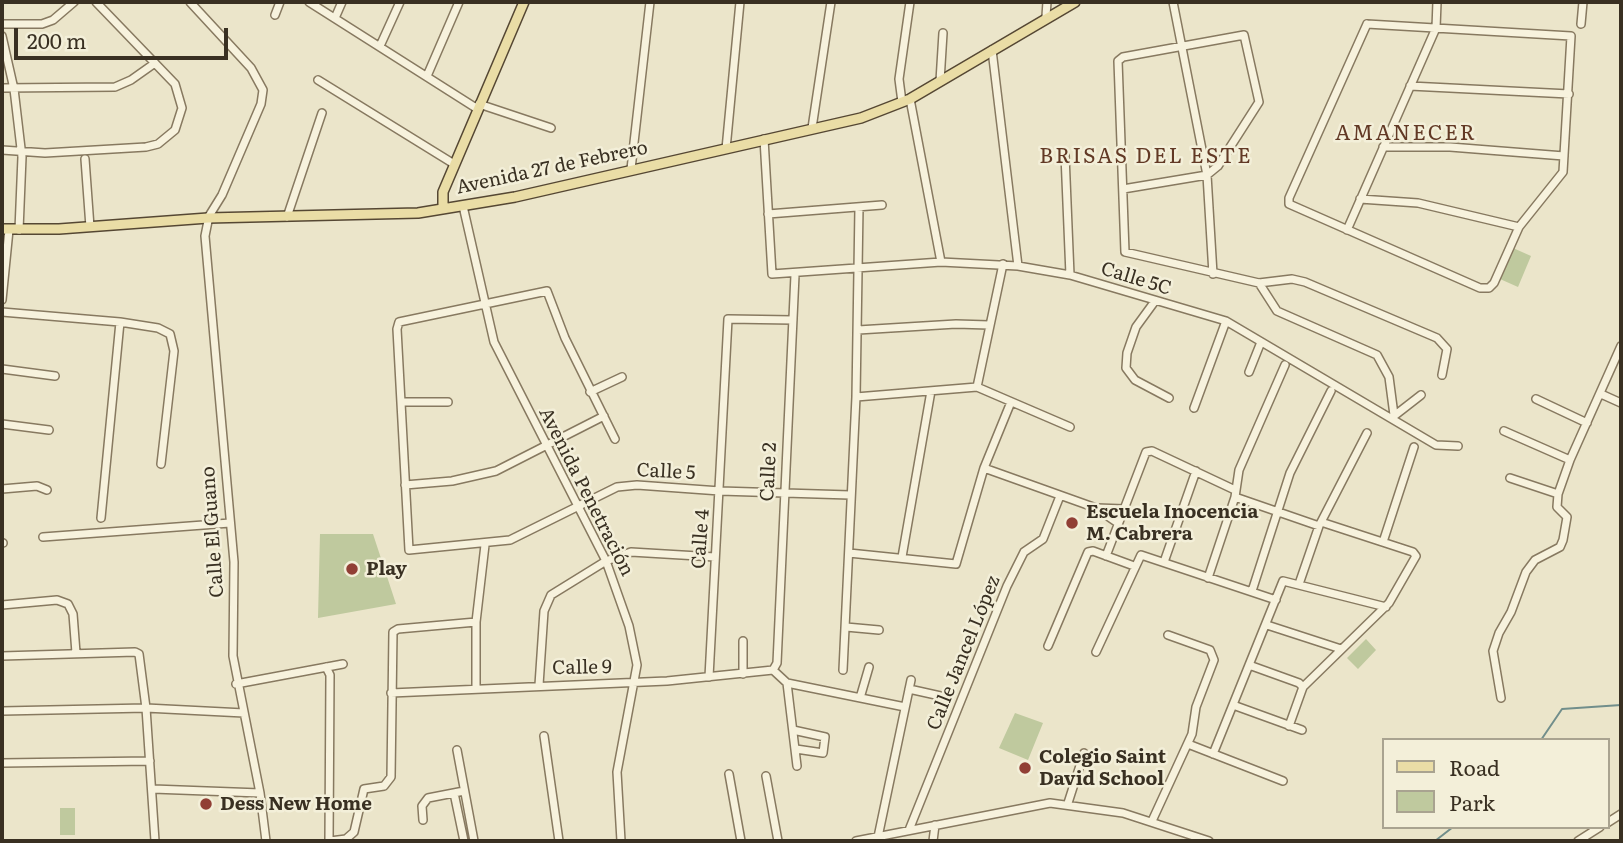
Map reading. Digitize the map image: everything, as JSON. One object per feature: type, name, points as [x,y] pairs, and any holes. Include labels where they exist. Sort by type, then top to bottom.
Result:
[{"type":"main road","points":[[443,209],[443,192],[524,2]]},
{"type":"main road","name":"Avenida 27 de Febrero","points":[[10,229],[90,227],[208,218],[387,214],[463,206],[862,118],[906,101],[1046,16],[1075,2]]},
{"type":"street","points":[[2,24],[42,24],[53,20],[74,2]]},
{"type":"street","points":[[2,150],[21,152],[146,147],[168,137],[179,121],[180,96],[175,84],[96,2]]},
{"type":"street","points":[[190,2],[251,68],[262,90],[259,108],[222,195],[208,218]]},
{"type":"street","points":[[275,15],[280,2]]},
{"type":"street","points":[[309,2],[478,106],[551,128]]},
{"type":"street","points":[[335,18],[342,2]]},
{"type":"street","points":[[380,46],[400,2]]},
{"type":"street","points":[[427,76],[459,2]]},
{"type":"street","points":[[631,169],[650,2]]},
{"type":"street","points":[[726,149],[740,2]]},
{"type":"street","points":[[812,128],[831,2]]},
{"type":"street","points":[[910,2],[899,79],[941,262]]},
{"type":"street","points":[[1046,16],[1047,2]]},
{"type":"street","points":[[1173,2],[1207,175],[1213,274]]},
{"type":"street","points":[[1347,229],[1437,28],[1437,2]]},
{"type":"street","points":[[1581,24],[1583,2]]},
{"type":"street","points":[[1367,24],[1437,28],[1571,36],[1569,94],[1561,176],[1519,227],[1494,283],[1489,288],[1480,288],[1289,204],[1289,198],[1367,24]]},
{"type":"street","points":[[940,81],[943,33]]},
{"type":"street","points":[[1123,190],[1207,175],[1218,166],[1259,102],[1248,39],[1240,35],[1123,57],[1118,61],[1125,252],[1259,283],[1293,279],[1305,282],[1437,338],[1447,349],[1442,375]]},
{"type":"street","points":[[2,36],[13,89],[21,152],[2,300]]},
{"type":"street","points":[[992,50],[1018,265]]},
{"type":"street","points":[[2,88],[115,87],[131,80],[155,63]]},
{"type":"street","points":[[318,80],[454,164]]},
{"type":"street","points":[[1409,86],[1569,94]]},
{"type":"street","points":[[287,217],[322,113]]},
{"type":"street","points":[[764,139],[768,214],[882,205]]},
{"type":"street","points":[[1383,147],[1450,148],[1564,156]]},
{"type":"street","points":[[1065,155],[1070,275]]},
{"type":"street","points":[[85,159],[90,227]]},
{"type":"street","points":[[1360,199],[1428,205],[1519,227]]},
{"type":"street","name":"Avenida Penetración","points":[[463,206],[484,304],[503,364],[606,561],[632,637],[636,665],[635,683],[617,772],[621,841]]},
{"type":"street","points":[[843,670],[856,397],[859,207]]},
{"type":"street","name":"Calle 5C","points":[[768,214],[772,274],[795,275],[941,262],[1018,265],[1070,275],[1226,321],[1436,445],[1458,446]]},
{"type":"street","name":"Calle El Guano","points":[[208,218],[206,254],[234,562],[233,656],[236,684],[260,793],[266,841]]},
{"type":"street","points":[[976,387],[1003,264]]},
{"type":"street","name":"Calle 2","points":[[773,670],[776,663],[795,275]]},
{"type":"street","points":[[1259,283],[1277,311],[1377,355],[1389,377],[1392,417]]},
{"type":"street","points":[[604,416],[477,477],[405,485],[397,329],[399,322],[547,291],[590,391],[604,416],[615,439]]},
{"type":"street","points":[[1155,301],[1136,327],[1127,353],[1126,368],[1135,380],[1169,398]]},
{"type":"street","points":[[2,312],[120,322],[158,328],[173,339],[161,464]]},
{"type":"street","name":"Calle 4","points":[[709,677],[728,319],[793,320]]},
{"type":"street","points":[[1194,408],[1226,321]]},
{"type":"street","points":[[101,518],[120,322]]},
{"type":"street","points":[[858,330],[989,325]]},
{"type":"street","points":[[1249,372],[1261,342]]},
{"type":"street","points":[[1501,698],[1493,651],[1499,633],[1521,591],[1526,572],[1535,559],[1560,547],[1563,540],[1567,517],[1557,507],[1558,494],[1570,460],[1621,346]]},
{"type":"street","points":[[1208,578],[1235,493],[1239,470],[1285,365]]},
{"type":"street","points":[[2,369],[55,376]]},
{"type":"street","points":[[590,391],[622,377]]},
{"type":"street","points":[[856,397],[976,387],[1070,427]]},
{"type":"street","points":[[902,557],[931,391]]},
{"type":"street","points":[[1252,591],[1290,473],[1331,391]]},
{"type":"street","points":[[1601,394],[1621,403]]},
{"type":"street","points":[[1392,417],[1421,395]]},
{"type":"street","points":[[1536,400],[1587,423]]},
{"type":"street","points":[[401,402],[448,402]]},
{"type":"street","points":[[849,553],[902,557],[941,566],[956,564],[984,468],[1011,402]]},
{"type":"street","points":[[2,424],[49,430]]},
{"type":"street","points":[[1504,431],[1570,460]]},
{"type":"street","points":[[1299,584],[1320,524],[1367,433]]},
{"type":"street","points":[[1383,542],[1414,447]]},
{"type":"street","points":[[1106,556],[1146,452],[1152,451],[1278,513],[1383,542],[1416,554],[1386,607],[1303,687],[1289,726]]},
{"type":"street","points":[[984,468],[1096,508],[1118,523]]},
{"type":"street","points":[[1164,562],[1196,471]]},
{"type":"street","points":[[1510,478],[1558,494]]},
{"type":"street","name":"Calle 5","points":[[405,485],[409,550],[485,545],[510,540],[617,487],[636,485],[850,495]]},
{"type":"street","points":[[2,489],[37,486],[47,491]]},
{"type":"street","name":"Calle Jancel López","points":[[909,830],[1007,586],[1024,552],[1043,539],[1060,496]]},
{"type":"street","points":[[1096,508],[1124,509]]},
{"type":"street","points":[[43,537],[230,523]]},
{"type":"street","points":[[476,689],[476,622],[485,545]]},
{"type":"street","points":[[1048,646],[1089,551],[1135,566]]},
{"type":"street","points":[[539,685],[547,600],[606,561],[631,552],[715,557]]},
{"type":"street","points":[[1096,652],[1141,555],[1276,600]]},
{"type":"street","points":[[1213,754],[1283,581],[1386,607]]},
{"type":"street","points":[[2,605],[57,600],[68,604],[73,614],[76,653]]},
{"type":"street","points":[[326,667],[330,675],[330,841],[346,839],[354,832],[364,789],[389,782],[393,632],[398,629],[476,622]]},
{"type":"street","points":[[1266,625],[1340,649]]},
{"type":"street","points":[[846,628],[879,630]]},
{"type":"street","points":[[1152,821],[1188,744],[1214,655],[1208,649],[1168,635]]},
{"type":"street","points":[[743,641],[743,674]]},
{"type":"street","points":[[2,656],[139,654],[153,789],[155,841]]},
{"type":"street","points":[[236,684],[343,664]]},
{"type":"street","points":[[1249,665],[1299,683],[1303,687]]},
{"type":"street","points":[[860,698],[869,667]]},
{"type":"street","points":[[773,670],[788,683],[905,707]]},
{"type":"street","name":"Calle 9","points":[[391,693],[635,683],[773,670]]},
{"type":"street","points":[[788,683],[797,766]]},
{"type":"street","points":[[877,837],[910,684],[945,697]]},
{"type":"street","points":[[1233,705],[1302,730]]},
{"type":"street","points":[[2,711],[146,708],[244,713]]},
{"type":"street","points":[[793,730],[823,734],[825,738],[823,753],[796,749]]},
{"type":"street","points":[[544,736],[559,841]]},
{"type":"street","points":[[1188,744],[1283,781]]},
{"type":"street","points":[[457,750],[474,841]]},
{"type":"street","points":[[1068,803],[1084,753]]},
{"type":"street","points":[[2,763],[150,761]]},
{"type":"street","points":[[729,774],[741,841]]},
{"type":"street","points":[[766,776],[778,841]]},
{"type":"street","points":[[153,789],[260,793]]},
{"type":"street","points":[[423,820],[422,806],[425,800],[464,791]]},
{"type":"street","points":[[454,793],[464,841]]},
{"type":"street","points":[[857,841],[887,838],[909,830],[1039,804],[1068,803],[1152,821],[1209,841]]},
{"type":"street","points":[[933,841],[935,825]]},
{"type":"street","points":[[1578,841],[1597,829]]},
{"type":"green space","points":[[1513,248],[1531,256],[1518,287],[1500,279]]},
{"type":"green space","name":"Play","points":[[320,534],[373,534],[396,604],[318,618]]},
{"type":"green space","points":[[1366,639],[1376,650],[1358,669],[1347,658]]},
{"type":"green space","points":[[1015,713],[1043,723],[1028,760],[999,748]]},
{"type":"green space","points":[[60,808],[75,808],[75,835],[60,835]]},
{"type":"waterway","points":[[1542,738],[1562,709],[1621,705]]},
{"type":"waterway","points":[[1435,841],[1450,829]]},
{"type":"place","name":"Escuela Inocencia M. Cabrera","points":[[1072,523]]},
{"type":"place","name":"Play","points":[[352,569]]},
{"type":"place","name":"Colegio Saint David School","points":[[1025,768]]},
{"type":"place","name":"Dess New Home","points":[[206,804]]},
{"type":"district","name":"AMANECER","points":[[1406,134]]},
{"type":"district","name":"BRISAS DEL ESTE","points":[[1146,157]]}]
